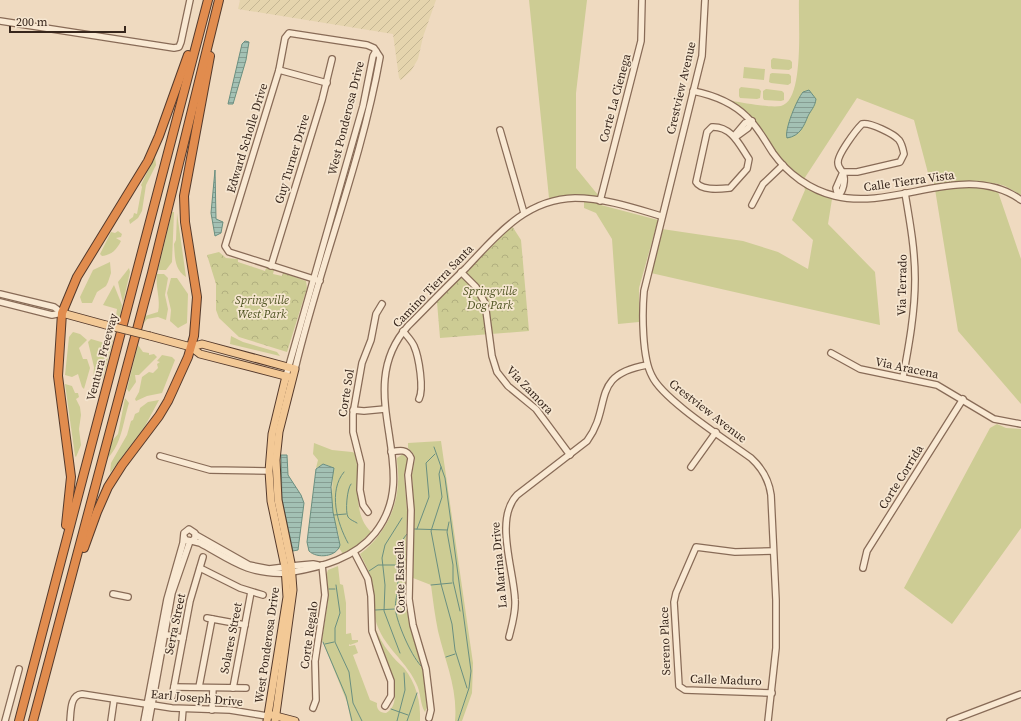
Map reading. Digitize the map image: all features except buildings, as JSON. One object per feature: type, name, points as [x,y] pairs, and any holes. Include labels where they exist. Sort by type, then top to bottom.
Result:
[{"type":"highway","name":"Ventura Freeway","points":[[19,721],[208,0]]},
{"type":"highway","points":[[72,574],[79,561],[108,487],[122,465],[159,416],[168,401],[191,347],[194,335],[197,297],[185,222],[184,196],[220,0]]},
{"type":"highway","points":[[34,721],[152,273],[220,0]]},
{"type":"highway","points":[[59,567],[70,497],[71,477],[58,382],[62,313],[77,277],[148,161],[159,136],[192,46],[198,37]]},
{"type":"main road","points":[[62,313],[191,347],[200,354],[289,377]]},
{"type":"main road","points":[[191,347],[202,344],[291,368]]},
{"type":"main road","name":"West Ponderosa Drive","points":[[270,718],[292,607],[289,570],[271,501],[272,434],[291,368]]},
{"type":"main road","name":"Earl Joseph Drive","points":[[270,718],[295,721]]},
{"type":"street","points":[[0,21],[174,48],[179,47],[182,42],[190,0]]},
{"type":"street","name":"Corte La Cienega","points":[[600,201],[641,41],[642,0]]},
{"type":"street","name":"Crestview Avenue","points":[[705,0],[703,50],[644,291],[643,309],[647,365],[653,379],[663,391],[751,458],[765,476],[771,495],[776,648],[768,721]]},
{"type":"street","name":"Edward Scholle Drive","points":[[271,266],[226,250],[226,241],[279,70],[285,38],[289,33],[367,45],[374,48],[376,51]]},
{"type":"street","name":"West Ponderosa Drive","points":[[376,51],[380,57],[373,96],[320,281],[291,368],[313,278],[363,106],[373,56],[376,51]]},
{"type":"street","name":"Guy Turner Drive","points":[[271,266],[327,83],[332,59]]},
{"type":"street","points":[[279,70],[327,83]]},
{"type":"street","name":"Calle Tierra Vista","points":[[693,91],[725,100],[752,121],[783,165],[807,184],[838,196],[863,199],[958,184],[976,184],[1004,190],[1021,200]]},
{"type":"street","points":[[734,136],[745,123],[752,121]]},
{"type":"street","points":[[838,196],[843,189],[843,172],[838,167],[838,159],[862,124],[870,124],[895,136],[902,144],[904,156],[898,163],[857,172],[843,172]]},
{"type":"street","points":[[716,127],[727,131],[734,136],[749,159],[747,169],[731,188],[712,189],[698,186],[695,179],[708,129],[716,127]]},
{"type":"street","points":[[500,130],[524,213]]},
{"type":"street","points":[[752,205],[763,184],[783,165]]},
{"type":"street","name":"Via Terrado","points":[[903,377],[912,325],[915,278],[913,239],[905,193]]},
{"type":"street","name":"Camino Tierra Santa","points":[[191,541],[200,543],[252,571],[269,574],[313,564],[320,565],[337,561],[354,552],[372,536],[387,512],[394,483],[383,387],[385,367],[392,348],[403,331],[503,229],[524,213],[544,204],[559,200],[582,198],[662,216]]},
{"type":"street","points":[[271,266],[320,281]]},
{"type":"street","name":"Via Zamora","points":[[461,272],[476,287],[486,303],[492,356],[500,376],[508,386],[536,409],[570,455]]},
{"type":"street","points":[[0,294],[54,306],[62,313]]},
{"type":"street","points":[[0,302],[52,315],[62,313]]},
{"type":"street","name":"Corte Sol","points":[[368,512],[363,505],[360,490],[361,464],[353,432],[353,410],[362,363],[372,340],[376,314],[382,304]]},
{"type":"street","points":[[403,331],[412,342],[417,355],[422,391],[419,399]]},
{"type":"street","name":"Via Aracena","points":[[831,352],[860,369],[937,385],[963,399],[994,419],[1021,424]]},
{"type":"street","name":"La Marina Drive","points":[[509,637],[516,601],[506,524],[507,510],[517,495],[584,444],[592,433],[607,388],[614,378],[629,368],[647,365]]},
{"type":"street","name":"Corte Corrida","points":[[863,568],[867,551],[963,399]]},
{"type":"street","points":[[353,410],[364,411],[385,409]]},
{"type":"street","points":[[691,467],[716,432]]},
{"type":"street","name":"Corte Estrella","points":[[391,452],[406,451],[412,460],[408,475],[411,510],[409,599],[414,629],[426,669],[431,710],[430,718]]},
{"type":"street","points":[[160,456],[210,470],[272,471]]},
{"type":"street","points":[[144,721],[149,705],[168,592],[183,543],[184,532],[189,529],[194,531],[196,535],[191,541],[175,584],[162,634]]},
{"type":"street","name":"Camino Tierra Santa","points":[[196,535],[249,565],[269,569],[289,570]]},
{"type":"street","points":[[184,537],[191,541]]},
{"type":"street","name":"Sereno Place","points":[[680,688],[677,682],[674,602],[676,593],[695,548],[703,547],[735,552],[773,551]]},
{"type":"street","points":[[354,552],[368,579],[371,596],[372,631],[390,681],[391,696],[384,706]]},
{"type":"street","name":"Serra Street","points":[[172,697],[190,601],[203,557]]},
{"type":"street","name":"Corte Regalo","points":[[313,708],[316,698],[315,661],[325,595],[320,565]]},
{"type":"street","points":[[200,568],[234,586],[263,595]]},
{"type":"street","name":"Solares Street","points":[[233,688],[251,592]]},
{"type":"street","points":[[113,594],[128,598]]},
{"type":"street","points":[[200,687],[210,619],[246,625]]},
{"type":"street","points":[[162,634],[183,638]]},
{"type":"street","points":[[5,721],[19,669]]},
{"type":"street","points":[[174,687],[246,688]]},
{"type":"street","points":[[212,710],[213,688]]},
{"type":"street","name":"Calle Maduro","points":[[680,688],[685,690],[772,693]]},
{"type":"street","name":"Earl Joseph Drive","points":[[70,721],[73,700],[78,694],[183,709],[234,711],[270,718]]},
{"type":"street","points":[[950,721],[1021,694]]},
{"type":"street","points":[[111,721],[114,700]]},
{"type":"street","points":[[149,705],[149,721]]},
{"type":"street","points":[[182,721],[183,709]]},
{"type":"shaded area","points":[[240,0],[436,0],[423,37],[418,59],[411,71],[401,80],[399,78],[393,34],[238,9]]},
{"type":"shaded area","points":[[245,41],[249,42],[246,60],[233,104],[228,104],[242,44]]},
{"type":"shaded area","points":[[809,90],[816,99],[814,106],[801,130],[795,135],[787,138],[787,128],[800,96],[803,92]]},
{"type":"shaded area","points":[[215,170],[216,219],[223,222],[221,233],[215,236],[211,213]]},
{"type":"shaded area","points":[[281,455],[287,455],[288,475],[301,495],[304,503],[298,550],[293,551],[282,499]]},
{"type":"shaded area","points":[[323,464],[334,468],[331,487],[333,512],[340,545],[335,552],[326,556],[313,554],[309,551],[307,542],[316,469]]},
{"type":"green space","points":[[529,0],[587,0],[576,93],[576,168],[598,195],[597,204],[658,220],[639,288],[639,322],[618,324],[612,239],[596,213],[584,208],[584,196],[549,198]]},
{"type":"green space","points":[[799,0],[1021,0],[1021,195],[1005,186],[995,183],[1021,259],[1021,404],[958,331],[934,183],[928,173],[914,120],[857,98],[804,179],[808,190],[832,199],[828,224],[875,272],[880,325],[651,273],[662,229],[743,241],[778,252],[808,269],[813,240],[792,220],[805,190],[802,178],[781,159],[753,119],[732,101],[757,105],[781,106],[789,101],[794,90],[799,58]]},
{"type":"green space","points":[[773,58],[790,60],[792,62],[792,68],[789,70],[772,69],[771,60]]},
{"type":"green space","points":[[744,67],[765,69],[764,80],[743,78]]},
{"type":"green space","points":[[770,74],[789,74],[791,76],[791,83],[788,85],[769,82]]},
{"type":"green space","points":[[741,87],[759,89],[761,91],[760,98],[740,98],[739,89]]},
{"type":"green space","points":[[766,89],[782,91],[784,93],[784,100],[764,100],[763,91]]},
{"type":"green space","points":[[155,156],[156,165],[146,185],[142,211],[138,218],[130,224],[129,220],[133,217],[134,213],[137,214],[142,187],[141,185]]},
{"type":"green space","points":[[172,212],[174,212],[172,262],[166,270],[158,270]]},
{"type":"green space","points":[[177,213],[186,277],[179,270],[175,258],[174,244],[176,240]]},
{"type":"green space","name":"Springville Dog Park","points":[[512,226],[521,240],[529,331],[440,338],[437,302]]},
{"type":"green space","points":[[118,231],[122,234],[121,237],[116,238],[121,241],[118,247],[111,253],[102,256],[100,254],[111,232],[115,233]]},
{"type":"green space","name":"Springville West Park","points":[[219,252],[226,258],[238,259],[238,262],[265,271],[266,268],[274,270],[273,274],[282,276],[283,273],[306,281],[307,288],[287,352],[239,337],[219,318],[216,310],[216,284],[207,255]]},
{"type":"green space","points":[[110,262],[111,273],[106,286],[97,292],[92,303],[82,303],[80,297],[93,270]]},
{"type":"green space","points":[[129,268],[130,272],[123,303],[118,282]]},
{"type":"green space","points":[[157,274],[164,274],[168,278],[165,295],[168,309],[166,320],[158,317],[147,319],[144,323],[145,316],[158,312],[159,303]]},
{"type":"green space","points":[[171,278],[177,278],[188,294],[187,323],[178,328],[170,321],[171,310],[167,293]]},
{"type":"green space","points":[[114,285],[122,305],[120,317],[116,316],[117,309],[103,305]]},
{"type":"green space","points":[[73,332],[80,334],[87,340],[79,348],[83,359],[87,359],[90,368],[84,389],[78,374],[72,377],[65,375],[69,337]]},
{"type":"green space","points":[[231,336],[243,342],[277,352],[280,356],[230,344]]},
{"type":"green space","points":[[91,339],[108,344],[113,340],[103,377],[97,386],[93,383],[94,367],[88,342]]},
{"type":"green space","points":[[138,345],[143,352],[149,353],[149,355],[154,354],[157,357],[139,375],[135,375],[136,382],[129,392],[127,389]]},
{"type":"green space","points":[[162,355],[172,357],[175,360],[162,393],[147,396],[136,401],[135,399],[139,392],[142,377],[149,372],[153,373],[158,368],[157,364],[160,362],[157,361]]},
{"type":"green space","points":[[65,384],[72,386],[75,393],[78,393],[79,397],[76,399],[80,407],[81,415],[79,429],[81,445],[76,457],[75,456]]},
{"type":"green space","points":[[125,398],[129,403],[122,432],[113,452],[108,458],[112,441],[118,434]]},
{"type":"green space","points":[[159,400],[145,426],[110,473],[111,463],[127,435],[131,421],[133,420],[135,414],[139,412],[140,408],[148,402]]},
{"type":"green space","points":[[997,424],[1006,428],[1021,429],[1021,528],[952,624],[904,588],[990,428]]},
{"type":"green space","points":[[441,441],[473,663],[472,693],[462,721],[455,721],[455,698],[453,686],[438,631],[431,585],[413,578],[414,509],[412,475],[415,459],[413,453],[408,448],[408,443]]},
{"type":"green space","points":[[314,443],[332,450],[355,453],[358,473],[359,505],[365,524],[371,532],[356,546],[343,554],[339,548],[339,535],[332,511],[332,467],[324,464],[316,468],[318,460],[313,454]]},
{"type":"green space","points":[[403,454],[408,460],[404,475],[407,511],[405,599],[410,626],[424,669],[427,707],[425,712],[422,706],[419,690],[411,674],[381,634],[374,611],[374,596],[371,578],[360,554],[375,540],[387,523],[395,504],[397,493],[397,458]]},
{"type":"green space","points":[[338,566],[340,584],[343,585],[346,603],[346,634],[351,633],[352,640],[358,640],[358,642],[349,644],[349,646],[355,645],[358,653],[353,655],[370,700],[377,703],[377,707],[380,711],[386,713],[393,707],[395,697],[391,673],[375,628],[387,649],[404,668],[415,686],[420,707],[420,721],[351,721],[347,702],[322,640],[328,601],[327,573],[328,570]]},
{"type":"waterway","points":[[434,447],[445,478],[471,671],[469,688],[458,721]]},
{"type":"waterway","points":[[417,529],[429,497],[426,463],[435,454]]},
{"type":"waterway","points":[[441,467],[439,474],[442,497],[431,531],[441,584],[452,624],[455,650],[467,688]]},
{"type":"waterway","points":[[344,472],[336,488],[335,498],[340,526],[348,543]]},
{"type":"waterway","points":[[351,484],[348,495],[347,514],[350,519],[357,523]]},
{"type":"waterway","points":[[334,515],[346,514]]},
{"type":"waterway","points":[[400,653],[384,611],[385,585],[382,558],[385,545],[402,518]]},
{"type":"waterway","points":[[449,522],[447,532],[453,565],[453,581],[460,611]]},
{"type":"waterway","points":[[414,529],[447,530]]},
{"type":"waterway","points":[[407,534],[399,547],[397,560],[398,588],[395,610],[406,642],[423,668]]},
{"type":"waterway","points":[[369,571],[378,565],[395,565]]},
{"type":"waterway","points":[[431,585],[452,583]]},
{"type":"waterway","points":[[336,585],[340,613],[335,628],[335,642],[349,672],[353,703],[362,721]]},
{"type":"waterway","points":[[329,589],[335,589]]},
{"type":"waterway","points":[[375,610],[395,609]]},
{"type":"waterway","points":[[323,642],[346,696],[352,721]]},
{"type":"waterway","points":[[325,644],[334,642]]},
{"type":"waterway","points":[[446,657],[455,654]]},
{"type":"waterway","points":[[397,721],[405,690],[404,673]]},
{"type":"waterway","points":[[407,721],[417,693]]},
{"type":"waterway","points":[[391,709],[408,715]]}]
